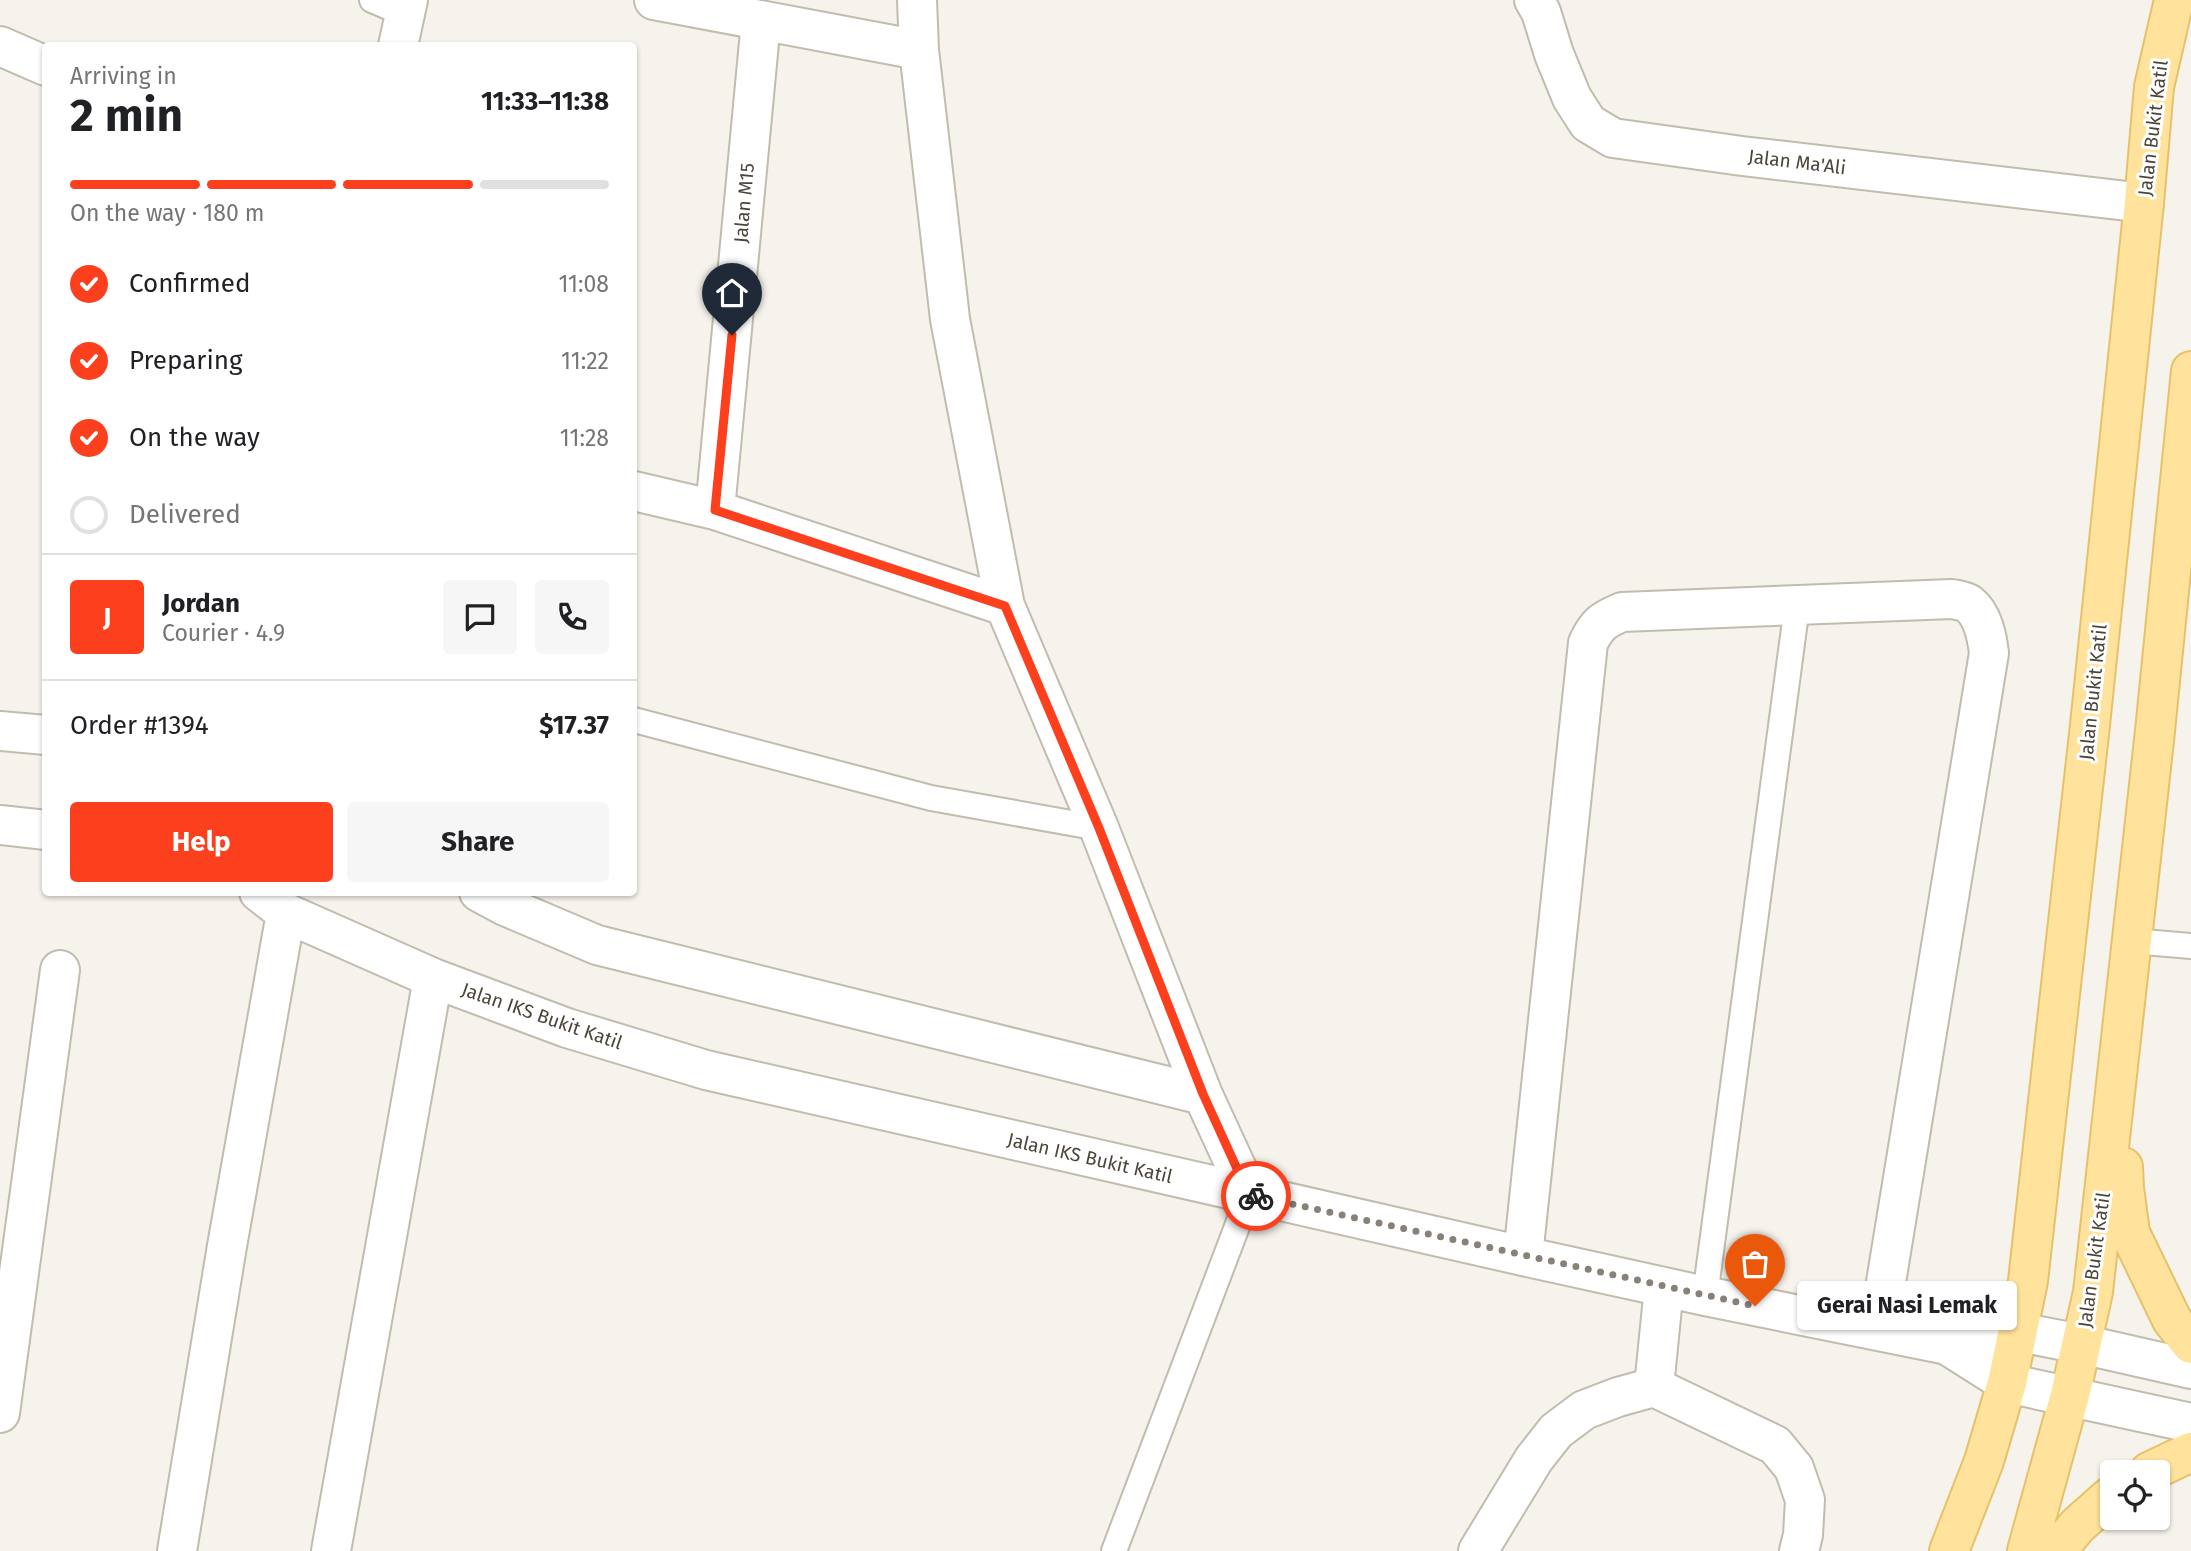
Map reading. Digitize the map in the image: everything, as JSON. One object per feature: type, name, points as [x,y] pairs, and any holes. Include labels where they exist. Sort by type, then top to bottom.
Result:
[{"type":"main road","name":"Jalan Bukit Katil","points":[[1949,1551],[1984,1461],[2007,1383],[2028,1281],[2144,203],[2154,87],[2174,0]]},
{"type":"main road","name":"Jalan Bukit Katil","points":[[2027,1551],[2070,1395],[2093,1292],[2191,371]]},
{"type":"main road","points":[[2120,1042],[2124,1188],[2130,1233],[2172,1320],[2191,1345]]},
{"type":"main road","points":[[2170,1462],[2191,1452]]},
{"type":"main road","points":[[2056,1551],[2078,1525],[2100,1506]]},
{"type":"street","points":[[654,0],[919,50]]},
{"type":"street","points":[[917,0],[919,50],[950,319],[1005,606],[1099,828],[1203,1094],[1249,1195]]},
{"type":"street","name":"Jalan Ma'Ali","points":[[1534,0],[1541,12],[1572,98],[1588,123],[1613,138],[1742,156],[2144,203]]},
{"type":"street","name":"Jalan M15","points":[[715,510],[761,20]]},
{"type":"street","points":[[0,46],[42,64]]},
{"type":"street","points":[[637,492],[715,510],[1005,606]]},
{"type":"street","points":[[1522,1256],[1588,643],[1595,627],[1622,612],[1952,599],[1968,603],[1978,615],[1986,635],[1989,653],[1878,1331]]},
{"type":"street","points":[[0,731],[42,735]]},
{"type":"street","points":[[0,825],[42,830]]},
{"type":"street","points":[[486,896],[597,944],[1203,1094]]},
{"type":"street","points":[[177,1551],[227,1246],[272,903]]},
{"type":"street","name":"Jalan IKS Bukit Katil","points":[[272,903],[433,978],[567,1028],[706,1070],[1522,1256],[1947,1345]]},
{"type":"street","points":[[0,1412],[60,970]]},
{"type":"street","points":[[331,1551],[433,978]]},
{"type":"street","points":[[1654,1388],[1664,1287]]},
{"type":"street","points":[[1947,1345],[2019,1332],[2191,1369]]},
{"type":"street","points":[[1947,1345],[2007,1383],[2191,1423]]},
{"type":"street","points":[[1478,1551],[1534,1459],[1556,1431],[1584,1410],[1618,1397],[1654,1388],[1775,1445],[1794,1468],[1805,1500],[1803,1535],[1799,1551]]},
{"type":"lane","points":[[1705,1296],[1797,606]]},
{"type":"lane","points":[[637,720],[931,798],[1099,828]]},
{"type":"lane","points":[[2132,941],[2191,946]]},
{"type":"lane","points":[[1114,1551],[1249,1195]]},
{"type":"way so far","points":[[1256,1196],[1755,1306]]},
{"type":"place","name":"Gerai Nasi Lemak","points":[[1755,1306]]},
{"type":"route","points":[[732,335],[715,510],[1005,606],[1099,828],[1203,1094],[1249,1195],[1256,1196]]}]
